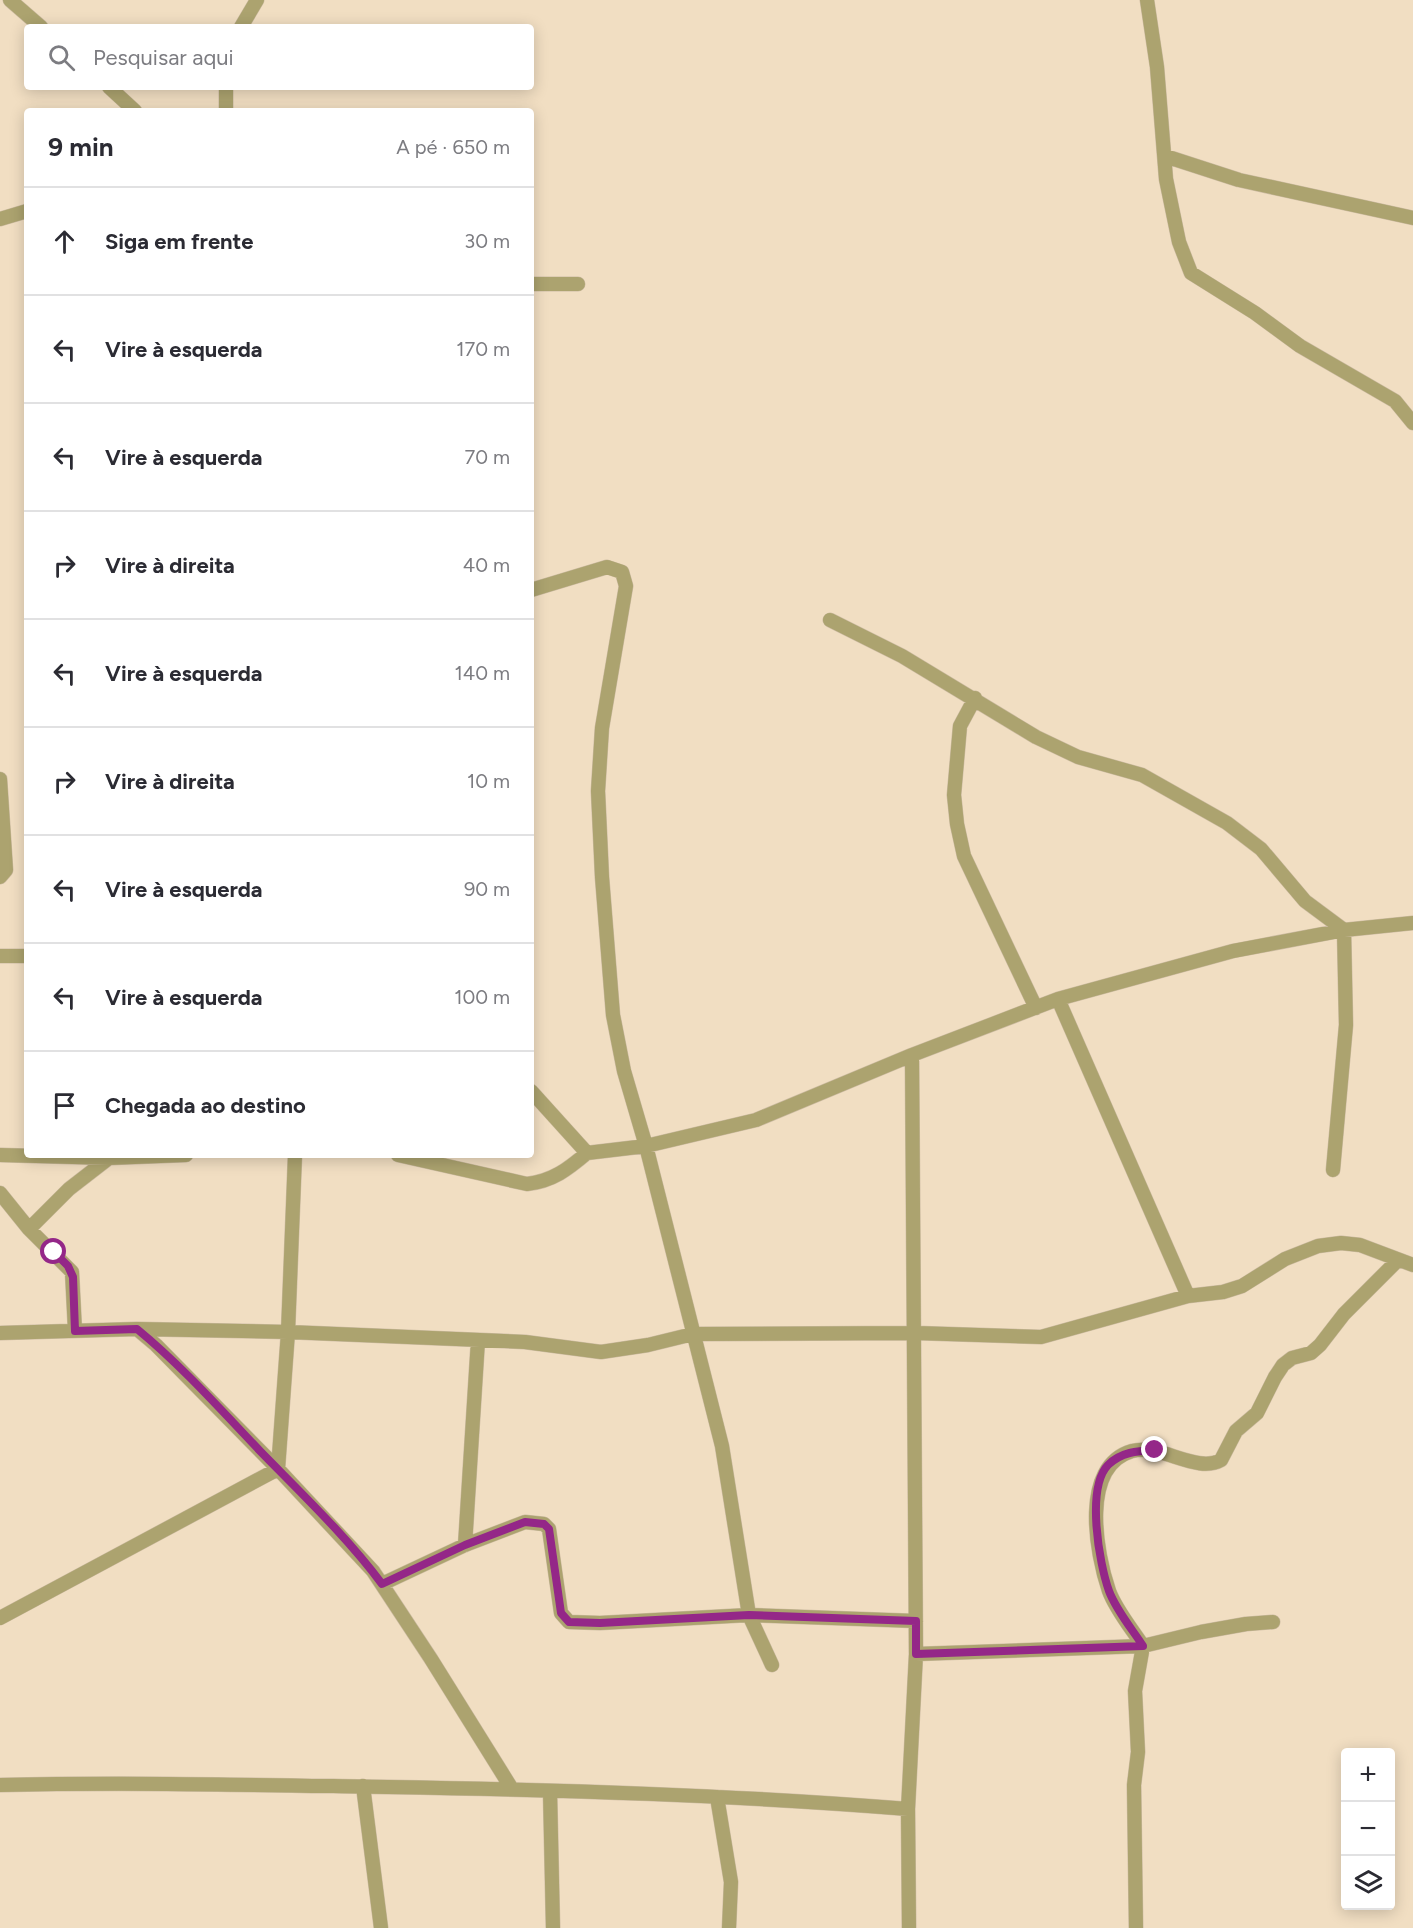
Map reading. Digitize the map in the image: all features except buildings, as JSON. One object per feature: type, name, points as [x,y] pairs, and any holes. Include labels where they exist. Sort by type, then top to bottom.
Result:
[{"type":"street","points":[[10,0],[38,24]]},
{"type":"street","points":[[243,24],[257,0]]},
{"type":"street","points":[[1147,0],[1157,67],[1165,156],[1179,242],[1191,273],[1255,313],[1300,346],[1395,401],[1413,423]]},
{"type":"street","points":[[112,90],[132,108]]},
{"type":"street","points":[[226,90],[226,108]]},
{"type":"street","points":[[1165,156],[1239,180],[1413,218]]},
{"type":"street","points":[[0,219],[24,212]]},
{"type":"street","points":[[534,284],[578,284]]},
{"type":"street","points":[[534,589],[607,567],[622,572],[626,586],[602,728],[599,812],[613,1015],[624,1071],[646,1146],[722,1446],[749,1615],[772,1665]]},
{"type":"street","points":[[830,620],[902,656],[975,698],[1036,737],[1078,757],[1142,775],[1227,823],[1261,849],[1305,901],[1344,930]]},
{"type":"street","points":[[975,698],[960,726],[954,795],[957,824],[964,856],[1036,1008]]},
{"type":"street","points":[[0,779],[6,870],[0,877]]},
{"type":"street","points":[[411,1158],[527,1184],[543,1182],[559,1176],[587,1153],[646,1146],[756,1120],[912,1055],[1058,999],[1233,951],[1344,930],[1413,923]]},
{"type":"street","points":[[1333,1170],[1346,1025],[1344,930]]},
{"type":"street","points":[[0,956],[24,956]]},
{"type":"street","points":[[1058,999],[1188,1296]]},
{"type":"street","points":[[909,1928],[908,1809],[916,1654],[916,1333],[912,1055]]},
{"type":"street","points":[[534,1094],[587,1153]]},
{"type":"street","points":[[0,1155],[24,1156]]},
{"type":"street","points":[[29,1229],[69,1189],[109,1158]]},
{"type":"street","points":[[278,1469],[288,1332],[295,1158]]},
{"type":"street","points":[[0,1193],[29,1229],[72,1272],[75,1331]]},
{"type":"street","points":[[0,1333],[137,1329],[288,1332],[525,1342],[570,1350],[601,1352],[648,1345],[693,1334],[916,1333],[1041,1337],[1188,1296],[1223,1292],[1242,1286],[1285,1259],[1318,1246],[1341,1243],[1360,1245],[1396,1261],[1413,1265]]},
{"type":"street","points":[[1137,1928],[1134,1785],[1138,1752],[1135,1691],[1143,1646],[1110,1592],[1102,1561],[1097,1487],[1104,1471],[1114,1461],[1132,1451],[1155,1450],[1194,1462],[1221,1460],[1236,1431],[1257,1413],[1283,1365],[1292,1359],[1311,1353],[1320,1345],[1351,1307],[1396,1261]]},
{"type":"street","points":[[137,1329],[173,1360],[278,1469],[382,1584],[512,1789]]},
{"type":"street","points":[[465,1545],[478,1340]]},
{"type":"street","points":[[0,1618],[278,1469]]},
{"type":"street","points":[[382,1584],[465,1545],[525,1522],[544,1524],[549,1529],[561,1613],[569,1622],[600,1623],[749,1615],[916,1621]]},
{"type":"street","points":[[916,1654],[1143,1646],[1246,1624],[1273,1622]]},
{"type":"street","points":[[0,1785],[111,1782],[512,1789],[717,1797],[908,1809]]},
{"type":"street","points":[[363,1786],[381,1928]]},
{"type":"street","points":[[550,1791],[553,1928]]},
{"type":"street","points":[[717,1797],[731,1882],[729,1928]]},
{"type":"route","points":[[54,1252],[72,1272],[75,1331],[137,1329],[147,1337],[173,1360],[278,1469],[373,1571],[382,1584],[465,1545],[525,1522],[536,1522],[544,1524],[549,1529],[552,1539],[561,1613],[569,1622],[576,1624],[749,1615],[916,1621],[916,1654],[1143,1646],[1110,1592],[1098,1532],[1097,1487],[1109,1464],[1119,1457],[1132,1451],[1155,1450]]}]
